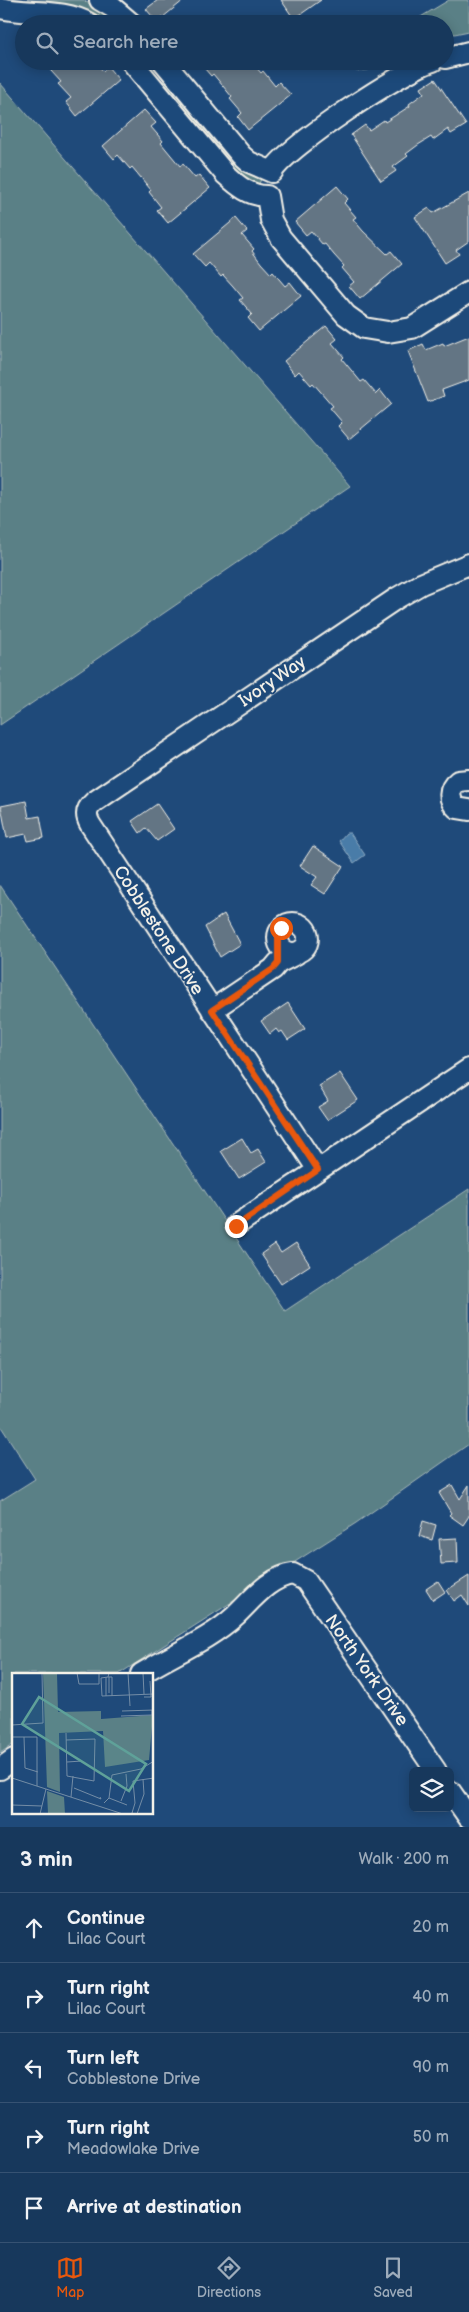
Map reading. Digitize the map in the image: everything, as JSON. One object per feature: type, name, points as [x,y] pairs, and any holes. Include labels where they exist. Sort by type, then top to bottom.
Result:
[{"type":"street","points":[[100,0],[121,15]]},
{"type":"street","points":[[0,8],[63,15]]},
{"type":"street","points":[[454,56],[469,52]]},
{"type":"street","points":[[138,70],[226,175],[245,191],[267,196],[271,220],[281,238],[337,305],[355,323],[364,328],[388,332],[418,326],[469,292]]},
{"type":"street","points":[[170,70],[249,162],[272,172],[289,152],[413,70]]},
{"type":"street","name":"Ivory Way","points":[[87,814],[94,802],[397,598],[420,584],[469,564]]},
{"type":"street","points":[[469,780],[462,780],[454,785],[450,795],[461,807],[469,823]]},
{"type":"street","name":"Cobblestone Drive","points":[[87,814],[90,824],[318,1170]]},
{"type":"street","points":[[212,1010],[273,969],[284,954]]},
{"type":"street","points":[[236,1226],[469,1068]]},
{"type":"street","name":"North York Drive","points":[[143,1673],[174,1653],[212,1634],[278,1578],[293,1574],[306,1581],[433,1767]]},
{"type":"street","points":[[0,1769],[12,1761]]},
{"type":"street","points":[[454,1797],[469,1818]]},
{"type":"green space","points":[[0,0],[83,0],[108,15],[76,15]]},
{"type":"green space","points":[[449,0],[469,0],[469,31],[454,34],[454,15],[424,15]]},
{"type":"green space","points":[[166,79],[262,178],[258,185],[244,183],[161,83]]},
{"type":"green space","points":[[0,83],[350,486],[0,725]]},
{"type":"green space","points":[[0,885],[285,1311],[469,1189],[469,1444],[356,1523],[121,1673],[12,1673],[12,1745],[0,1753],[0,1501],[35,1479],[0,1425]]},
{"type":"water","points":[[346,833],[350,833],[365,855],[354,863],[339,841]]},
{"type":"building","points":[[158,0],[184,0],[166,15],[151,15],[146,9]]},
{"type":"building","points":[[281,0],[321,0],[300,15],[291,15]]},
{"type":"building","points":[[111,70],[119,80],[77,116],[66,102],[71,98],[58,84],[61,82],[51,71]]},
{"type":"building","points":[[206,70],[258,70],[261,73],[263,71],[275,86],[279,82],[291,95],[248,130],[238,117],[242,113],[230,99],[232,97],[213,74],[211,76]]},
{"type":"building","points":[[435,79],[466,125],[451,134],[448,129],[433,140],[431,137],[418,145],[406,154],[408,156],[393,167],[396,171],[381,181],[351,135],[365,125],[369,130],[410,106],[409,104],[424,93],[421,88]]},
{"type":"building","points":[[144,110],[156,123],[151,127],[163,141],[161,143],[180,166],[183,164],[195,178],[199,175],[210,188],[168,223],[157,210],[161,207],[149,192],[151,190],[132,167],[130,169],[118,155],[114,159],[103,146]]},
{"type":"building","points":[[337,186],[348,199],[344,203],[356,217],[353,219],[363,231],[387,254],[391,251],[402,264],[360,299],[349,286],[354,282],[342,268],[344,266],[311,231],[306,235],[295,222]]},
{"type":"building","points":[[469,193],[469,241],[456,250],[459,254],[445,263],[415,217],[429,208],[433,213]]},
{"type":"building","points":[[236,218],[247,231],[242,235],[254,249],[252,251],[261,263],[271,274],[273,272],[285,286],[290,282],[301,296],[259,331],[248,318],[252,314],[240,300],[243,298],[233,286],[223,275],[221,277],[209,263],[205,267],[193,254]]},
{"type":"building","points":[[326,326],[337,339],[332,343],[344,357],[342,359],[361,382],[364,380],[376,394],[380,390],[391,404],[349,439],[338,426],[342,422],[330,408],[333,406],[313,383],[311,385],[299,371],[295,375],[284,361]]},
{"type":"building","points":[[469,336],[469,380],[442,390],[444,396],[428,402],[408,351],[423,344],[426,350],[443,343],[444,346]]},
{"type":"building","points":[[26,801],[29,818],[40,816],[44,838],[28,841],[26,834],[7,838],[1,806]]},
{"type":"building","points":[[157,804],[174,829],[157,841],[146,828],[140,833],[132,821]]},
{"type":"building","points":[[313,846],[343,866],[325,894],[311,885],[317,877],[300,866]]},
{"type":"building","points":[[224,914],[240,944],[220,957],[205,927]]},
{"type":"building","points":[[288,1003],[305,1029],[288,1040],[282,1031],[279,1033],[276,1029],[270,1034],[261,1021]]},
{"type":"building","points":[[340,1073],[358,1100],[327,1120],[318,1107],[328,1101],[319,1086]]},
{"type":"building","points":[[242,1138],[251,1153],[258,1149],[266,1162],[239,1179],[221,1151]]},
{"type":"building","points":[[296,1243],[310,1265],[281,1284],[261,1254],[275,1244],[281,1253]]},
{"type":"building","points":[[452,1485],[460,1499],[469,1485],[469,1516],[463,1525],[449,1515],[451,1513],[439,1493]]},
{"type":"building","points":[[423,1521],[436,1525],[432,1540],[419,1536]]},
{"type":"building","points":[[457,1538],[458,1563],[441,1564],[439,1539]]},
{"type":"building","points":[[469,1576],[469,1606],[462,1595],[454,1601],[447,1590]]},
{"type":"building","points":[[438,1581],[445,1592],[433,1600],[426,1589]]},
{"type":"route","points":[[236,1226],[318,1170],[212,1010],[273,969],[278,963],[278,933],[281,928]]}]
